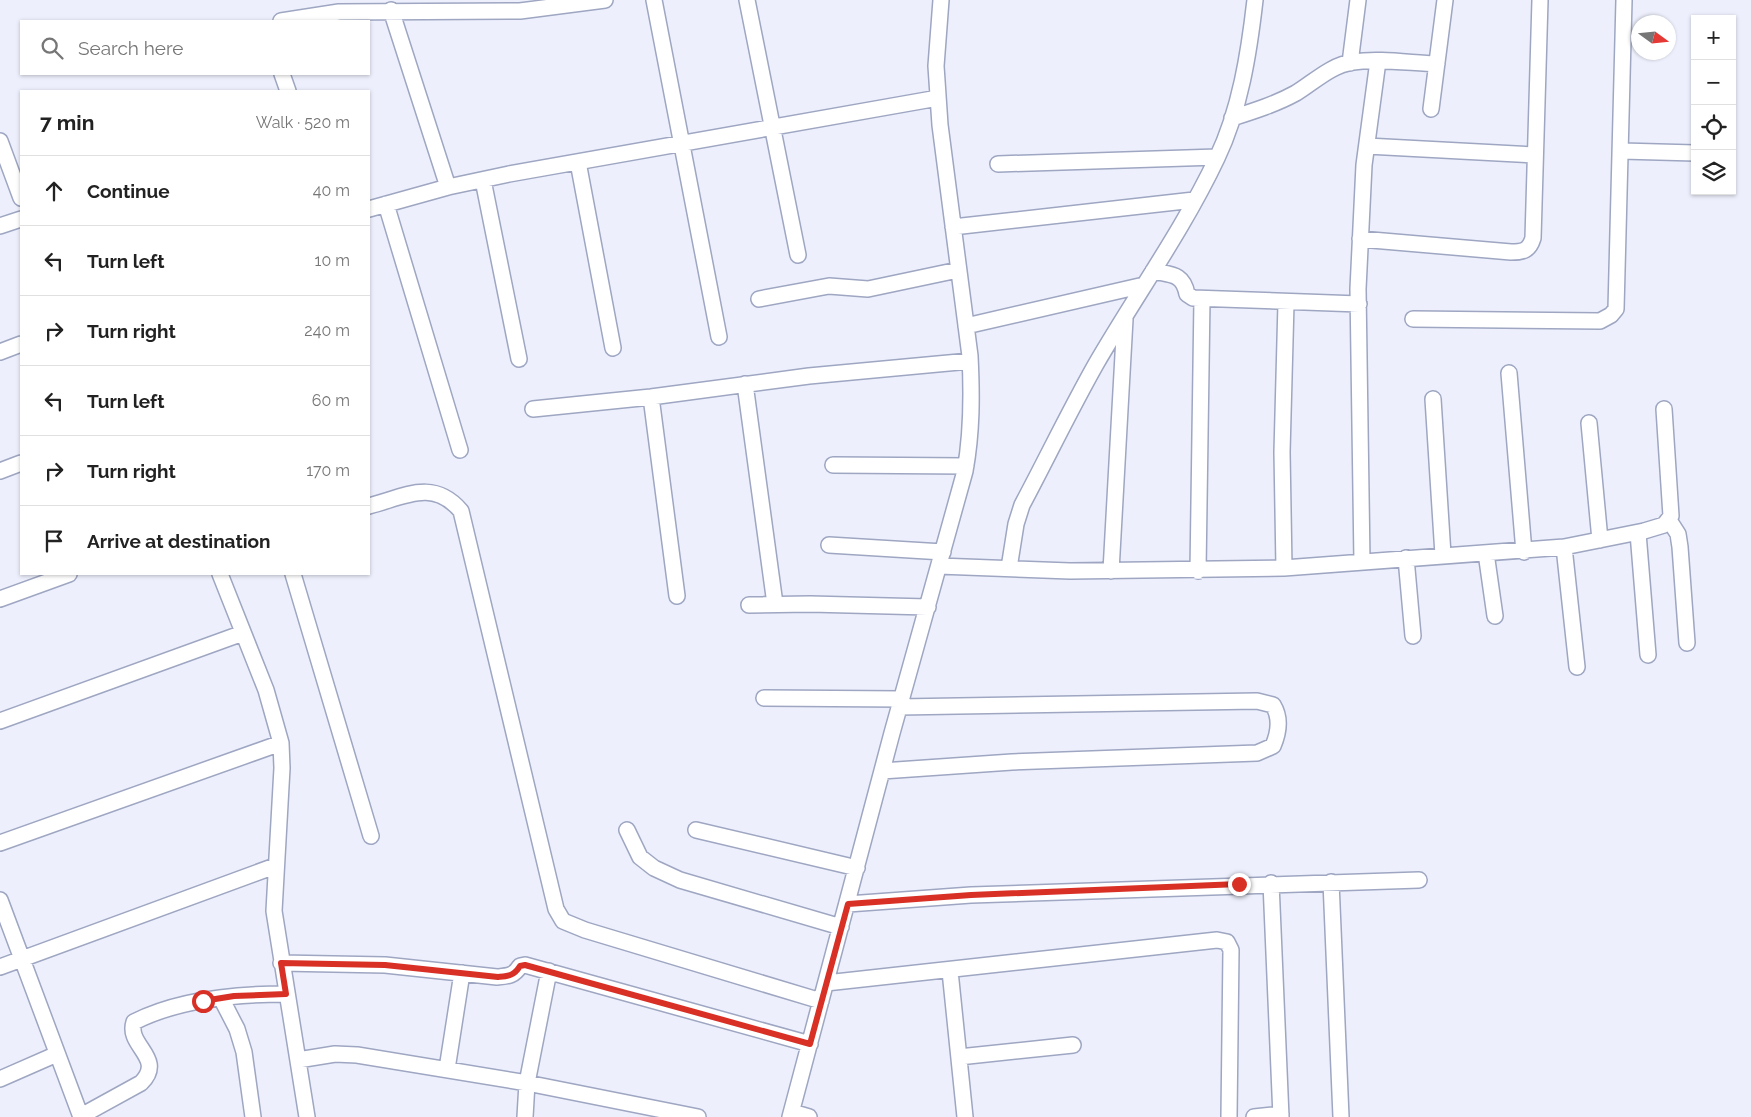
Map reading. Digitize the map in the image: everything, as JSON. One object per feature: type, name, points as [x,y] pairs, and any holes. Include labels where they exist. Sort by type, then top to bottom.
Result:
[{"type":"street","points":[[287,20],[339,12],[391,10],[520,11],[605,0]]},
{"type":"street","points":[[654,0],[719,337]]},
{"type":"street","points":[[747,0],[798,255]]},
{"type":"street","points":[[809,1117],[791,1114],[882,771],[966,466],[972,430],[970,361],[938,98],[936,66],[941,0]]},
{"type":"street","points":[[1009,568],[1012,542],[1022,505],[1096,364],[1153,272],[1217,157],[1232,118],[1251,39],[1255,0]]},
{"type":"street","points":[[1350,62],[1358,0]]},
{"type":"street","points":[[1431,108],[1445,0]]},
{"type":"street","points":[[1360,239],[1524,252],[1531,246],[1533,238],[1540,0]]},
{"type":"street","points":[[1413,319],[1600,321],[1611,315],[1616,309],[1622,151],[1624,0]]},
{"type":"street","points":[[391,10],[448,187]]},
{"type":"street","points":[[1232,118],[1270,105],[1296,92],[1325,73],[1350,62],[1378,61],[1436,64]]},
{"type":"street","points":[[1362,562],[1359,444],[1360,239],[1367,146],[1378,61]]},
{"type":"street","points":[[282,75],[288,90]]},
{"type":"street","points":[[370,209],[448,187],[483,180],[938,98]]},
{"type":"street","points":[[0,141],[20,195]]},
{"type":"street","points":[[1367,146],[1535,155]]},
{"type":"street","points":[[1622,151],[1691,153]]},
{"type":"street","points":[[998,164],[1217,157]]},
{"type":"street","points":[[578,162],[614,348]]},
{"type":"street","points":[[483,180],[519,359]]},
{"type":"street","points":[[953,227],[1194,200]]},
{"type":"street","points":[[386,204],[460,450]]},
{"type":"street","points":[[0,226],[20,219]]},
{"type":"street","points":[[759,299],[829,286],[868,289],[958,270]]},
{"type":"street","points":[[1153,272],[1181,278],[1185,283],[1187,294],[1193,298],[1359,304]]},
{"type":"street","points":[[966,326],[1144,286]]},
{"type":"street","points":[[1198,571],[1202,299]]},
{"type":"street","points":[[1284,568],[1282,452],[1286,302]]},
{"type":"street","points":[[1111,571],[1125,317]]},
{"type":"street","points":[[0,352],[20,344]]},
{"type":"street","points":[[533,409],[651,397],[745,384],[970,361]]},
{"type":"street","points":[[1509,373],[1524,552]]},
{"type":"street","points":[[745,384],[775,604]]},
{"type":"street","points":[[651,397],[676,596]]},
{"type":"street","points":[[1433,399],[1443,555]]},
{"type":"street","points":[[828,545],[1009,568],[1111,571],[1198,571],[1284,568],[1443,555],[1524,552],[1564,547],[1638,533],[1664,525],[1669,520],[1671,510],[1664,409]]},
{"type":"street","points":[[1589,423],[1600,540]]},
{"type":"street","points":[[0,471],[20,463]]},
{"type":"street","points":[[833,465],[966,466]]},
{"type":"street","points":[[370,506],[426,491],[442,494],[452,500],[461,511],[556,909],[563,921],[585,930],[821,1002]]},
{"type":"street","points":[[1669,520],[1678,534],[1680,547],[1687,643]]},
{"type":"street","points":[[1638,533],[1648,655]]},
{"type":"street","points":[[1564,547],[1577,667]]},
{"type":"street","points":[[1486,553],[1495,616]]},
{"type":"street","points":[[1406,558],[1413,636]]},
{"type":"street","points":[[0,599],[66,575]]},
{"type":"street","points":[[220,575],[266,690],[280,743],[282,768],[275,866],[274,911],[286,994],[308,1117]]},
{"type":"street","points":[[293,575],[370,836]]},
{"type":"street","points":[[749,605],[928,607]]},
{"type":"street","points":[[0,721],[243,633]]},
{"type":"street","points":[[764,698],[901,703],[1257,701],[1273,705],[1277,712],[1279,723],[1273,746],[1258,753],[1012,762],[882,771]]},
{"type":"street","points":[[0,843],[280,743]]},
{"type":"street","points":[[627,830],[640,857],[654,868],[680,880],[841,927]]},
{"type":"street","points":[[696,830],[857,868]]},
{"type":"street","points":[[0,967],[275,866]]},
{"type":"street","points":[[848,904],[971,895],[1271,883],[1419,880]]},
{"type":"street","points":[[1331,882],[1341,1117]]},
{"type":"street","points":[[1254,1117],[1281,1115],[1271,883]]},
{"type":"street","points":[[0,900],[81,1116],[141,1083],[147,1077],[150,1069],[149,1061],[134,1036],[132,1028],[134,1022],[185,1004],[234,996],[286,994]]},
{"type":"street","points":[[826,983],[950,972],[1217,940],[1227,942],[1231,950],[1229,1117]]},
{"type":"street","points":[[281,963],[385,965],[498,977],[516,973],[520,966],[525,965],[810,1044]]},
{"type":"street","points":[[525,1117],[527,1083],[549,971]]},
{"type":"street","points":[[950,972],[965,1117]]},
{"type":"street","points":[[447,1069],[462,973]]},
{"type":"street","points":[[221,998],[237,1030],[244,1052],[253,1117]]},
{"type":"street","points":[[958,1057],[1073,1045]]},
{"type":"street","points":[[0,1079],[57,1054]]},
{"type":"street","points":[[298,1060],[335,1054],[357,1055],[527,1083],[698,1117]]},
{"type":"route","points":[[203,1001],[234,996],[286,994],[281,963],[385,965],[498,977],[516,973],[520,966],[525,965],[810,1044],[848,904],[971,895],[1239,884]]}]
